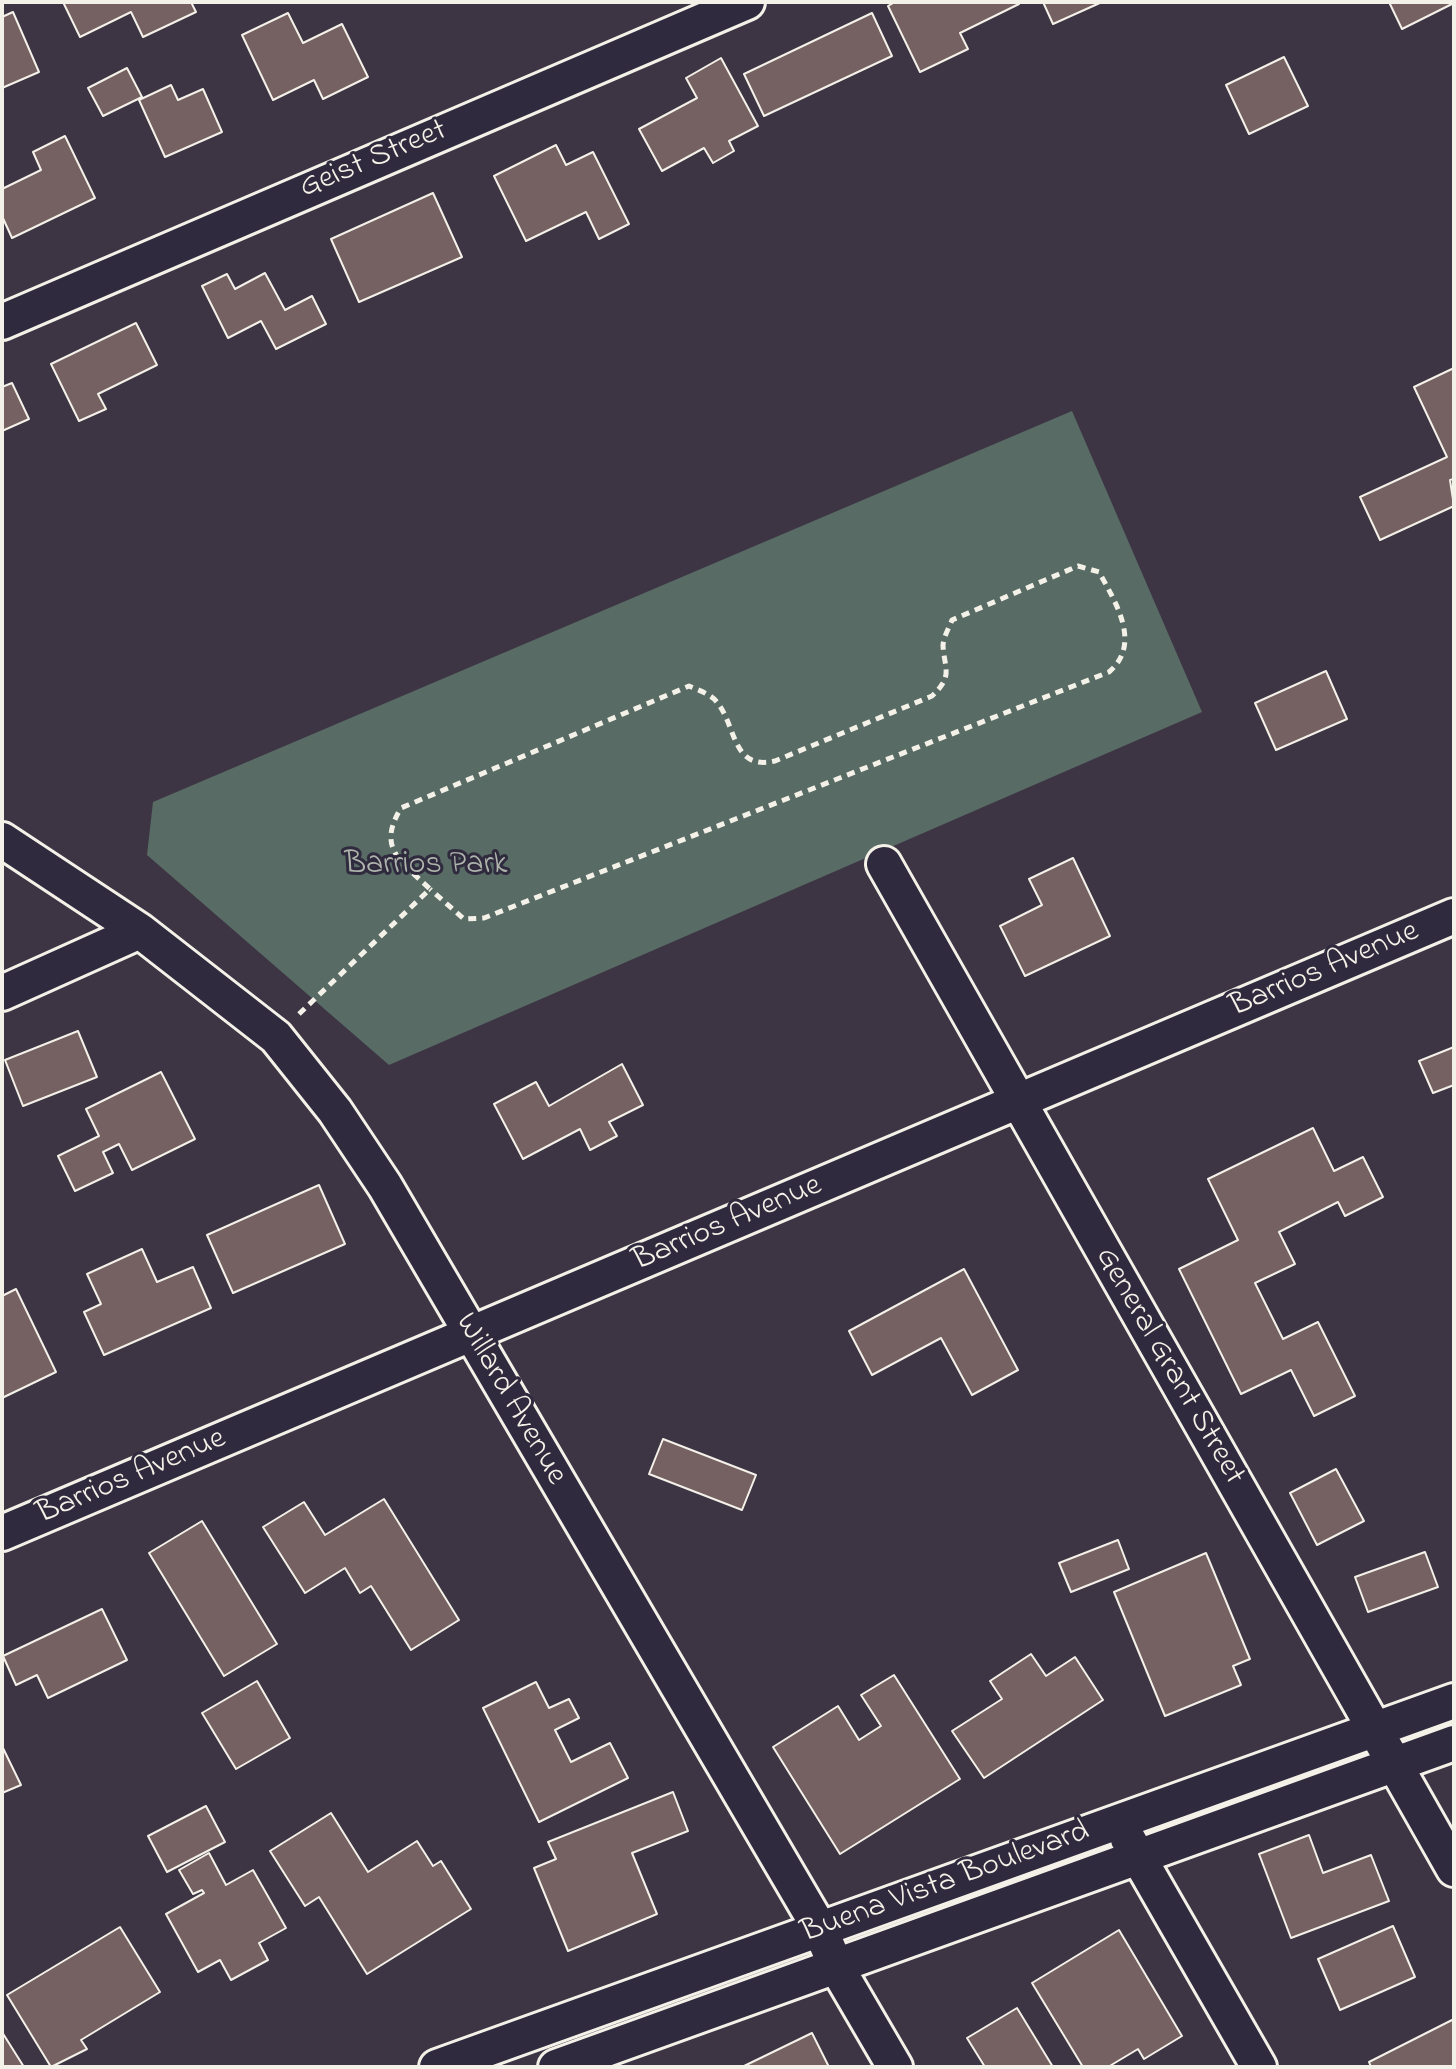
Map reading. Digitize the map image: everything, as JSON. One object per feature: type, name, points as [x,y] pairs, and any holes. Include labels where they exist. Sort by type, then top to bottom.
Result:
[{"type":"street","name":"Geist Street","points":[[2,322],[747,2]]},
{"type":"street","name":"Willard Avenue","points":[[2,840],[140,931],[276,1037],[335,1111],[385,1186],[820,1929],[836,1966],[895,2067]]},
{"type":"street","name":"General Grant Street","points":[[884,864],[1454,1869]]},
{"type":"street","name":"Barrios Avenue","points":[[2,1533],[1454,916]]},
{"type":"street","points":[[2,993],[140,931]]},
{"type":"street","name":"Buena Vista Boulevard","points":[[437,2067],[1454,1701]]},
{"type":"street","name":"Buena Vista Boulevard","points":[[556,2067],[1454,1743]]},
{"type":"street","points":[[1118,1822],[1259,2067]]},
{"type":"path","points":[[1078,566],[1099,572],[1127,635],[1126,650],[1120,662],[1109,672],[484,918],[464,919],[430,889],[396,856],[389,841],[392,823],[401,808],[689,686],[715,700],[739,750],[762,764],[932,696],[942,686],[948,671],[943,646],[952,620],[1078,566]]},
{"type":"path","points":[[276,1037],[430,889]]},
{"type":"green space","name":"Barrios Park","points":[[1072,411],[1202,712],[389,1065],[147,855],[153,802]]},
{"type":"building","points":[[63,2],[191,2],[196,12],[143,37],[131,12],[80,37]]},
{"type":"building","points":[[895,2],[1019,4],[960,33],[968,49],[920,72],[888,6]]},
{"type":"building","points":[[1043,2],[1102,2],[1053,24]]},
{"type":"building","points":[[1389,2],[1454,2],[1454,3],[1402,29]]},
{"type":"building","points":[[13,12],[39,72],[2,88],[2,17]]},
{"type":"building","points":[[288,13],[303,43],[342,24],[368,77],[323,99],[314,80],[273,100],[242,35]]},
{"type":"building","points":[[872,13],[892,56],[764,116],[744,74]]},
{"type":"building","points":[[1284,57],[1308,106],[1249,134],[1226,85]]},
{"type":"building","points":[[721,58],[758,126],[729,141],[734,151],[713,163],[704,148],[662,171],[639,129],[697,98],[686,78]]},
{"type":"building","points":[[127,68],[142,97],[103,116],[88,88]]},
{"type":"building","points":[[171,85],[178,100],[203,89],[222,132],[165,157],[139,100]]},
{"type":"building","points":[[65,136],[95,198],[12,238],[2,216],[2,189],[41,170],[33,152]]},
{"type":"building","points":[[556,145],[566,165],[593,152],[629,224],[599,239],[586,212],[526,241],[494,176]]},
{"type":"building","points":[[433,193],[462,257],[359,302],[331,239]]},
{"type":"building","points":[[265,273],[285,310],[312,296],[326,324],[276,349],[261,321],[228,338],[202,286],[227,274],[235,289]]},
{"type":"building","points":[[136,323],[157,365],[98,394],[106,409],[79,421],[51,364]]},
{"type":"building","points":[[1454,368],[1454,479],[1450,480],[1454,506],[1380,540],[1360,497],[1447,457],[1414,387]]},
{"type":"building","points":[[12,383],[29,419],[2,431],[2,387]]},
{"type":"building","points":[[1326,671],[1347,719],[1276,750],[1255,703]]},
{"type":"building","points":[[1073,858],[1110,936],[1025,976],[1000,926],[1042,905],[1029,879]]},
{"type":"building","points":[[78,1031],[97,1077],[23,1106],[5,1060]]},
{"type":"building","points":[[1454,1047],[1454,1085],[1433,1093],[1419,1061]]},
{"type":"building","points":[[622,1064],[643,1105],[609,1122],[617,1136],[590,1150],[580,1129],[523,1159],[494,1104],[536,1082],[549,1106]]},
{"type":"building","points":[[161,1072],[195,1139],[132,1170],[119,1144],[103,1152],[113,1173],[75,1191],[58,1156],[99,1136],[86,1109]]},
{"type":"building","points":[[1313,1128],[1334,1171],[1363,1157],[1383,1197],[1345,1216],[1338,1202],[1279,1232],[1295,1264],[1255,1283],[1283,1339],[1318,1322],[1355,1396],[1314,1416],[1291,1370],[1241,1394],[1179,1269],[1238,1240],[1208,1179]]},
{"type":"building","points":[[319,1185],[345,1244],[233,1293],[207,1235]]},
{"type":"building","points":[[142,1249],[157,1282],[193,1267],[211,1308],[104,1355],[84,1312],[101,1304],[87,1274]]},
{"type":"building","points":[[964,1269],[1018,1370],[972,1395],[941,1338],[872,1375],[849,1331]]},
{"type":"building","points":[[16,1289],[56,1372],[2,1398],[2,1296]]},
{"type":"building","points":[[663,1439],[756,1475],[742,1510],[649,1474]]},
{"type":"building","points":[[1336,1469],[1364,1521],[1317,1545],[1290,1493]]},
{"type":"building","points":[[384,1499],[459,1620],[411,1650],[371,1586],[360,1593],[345,1568],[305,1593],[263,1527],[304,1502],[325,1535]]},
{"type":"building","points":[[202,1521],[277,1644],[224,1676],[149,1553]]},
{"type":"building","points":[[1118,1540],[1129,1569],[1071,1592],[1059,1563]]},
{"type":"building","points":[[1425,1552],[1438,1587],[1368,1612],[1355,1577]]},
{"type":"building","points":[[1206,1553],[1250,1659],[1233,1666],[1241,1685],[1165,1716],[1114,1592]]},
{"type":"building","points":[[102,1609],[127,1660],[48,1698],[37,1675],[16,1685],[3,1656]]},
{"type":"building","points":[[1031,1654],[1046,1676],[1075,1657],[1103,1700],[984,1778],[952,1731],[1002,1699],[990,1681]]},
{"type":"building","points":[[894,1675],[960,1779],[840,1854],[773,1747],[838,1706],[859,1740],[881,1726],[861,1695]]},
{"type":"building","points":[[257,1681],[290,1738],[236,1769],[202,1713]]},
{"type":"building","points":[[536,1682],[549,1708],[569,1699],[579,1718],[555,1730],[571,1762],[610,1743],[628,1778],[539,1822],[483,1708]]},
{"type":"building","points":[[2,1746],[21,1785],[2,1793]]},
{"type":"building","points":[[673,1792],[688,1831],[632,1853],[657,1914],[568,1951],[534,1868],[556,1859],[548,1842]]},
{"type":"building","points":[[206,1806],[225,1842],[167,1872],[148,1836]]},
{"type":"building","points":[[331,1813],[368,1872],[417,1841],[433,1866],[441,1861],[471,1909],[367,1974],[319,1897],[305,1906],[270,1851]]},
{"type":"building","points":[[1309,1835],[1323,1873],[1371,1855],[1389,1901],[1291,1938],[1259,1854]]},
{"type":"building","points":[[209,1853],[226,1885],[253,1870],[286,1928],[259,1943],[268,1960],[231,1980],[220,1960],[198,1972],[166,1914],[204,1893],[202,1890],[193,1894],[179,1870]]},
{"type":"building","points":[[1393,1926],[1415,1977],[1340,2010],[1318,1959]]},
{"type":"building","points":[[120,1927],[160,1992],[81,2040],[87,2049],[51,2067],[7,1995]]},
{"type":"building","points":[[1119,1930],[1182,2036],[1144,2059],[1138,2049],[1108,2067],[1083,2067],[1032,1983]]},
{"type":"building","points":[[1017,2008],[1053,2067],[985,2067],[967,2038]]},
{"type":"building","points":[[1454,2019],[1454,2067],[1371,2067],[1369,2062]]},
{"type":"building","points":[[2,2032],[24,2067],[2,2067]]},
{"type":"building","points":[[812,2033],[829,2067],[742,2067]]}]
